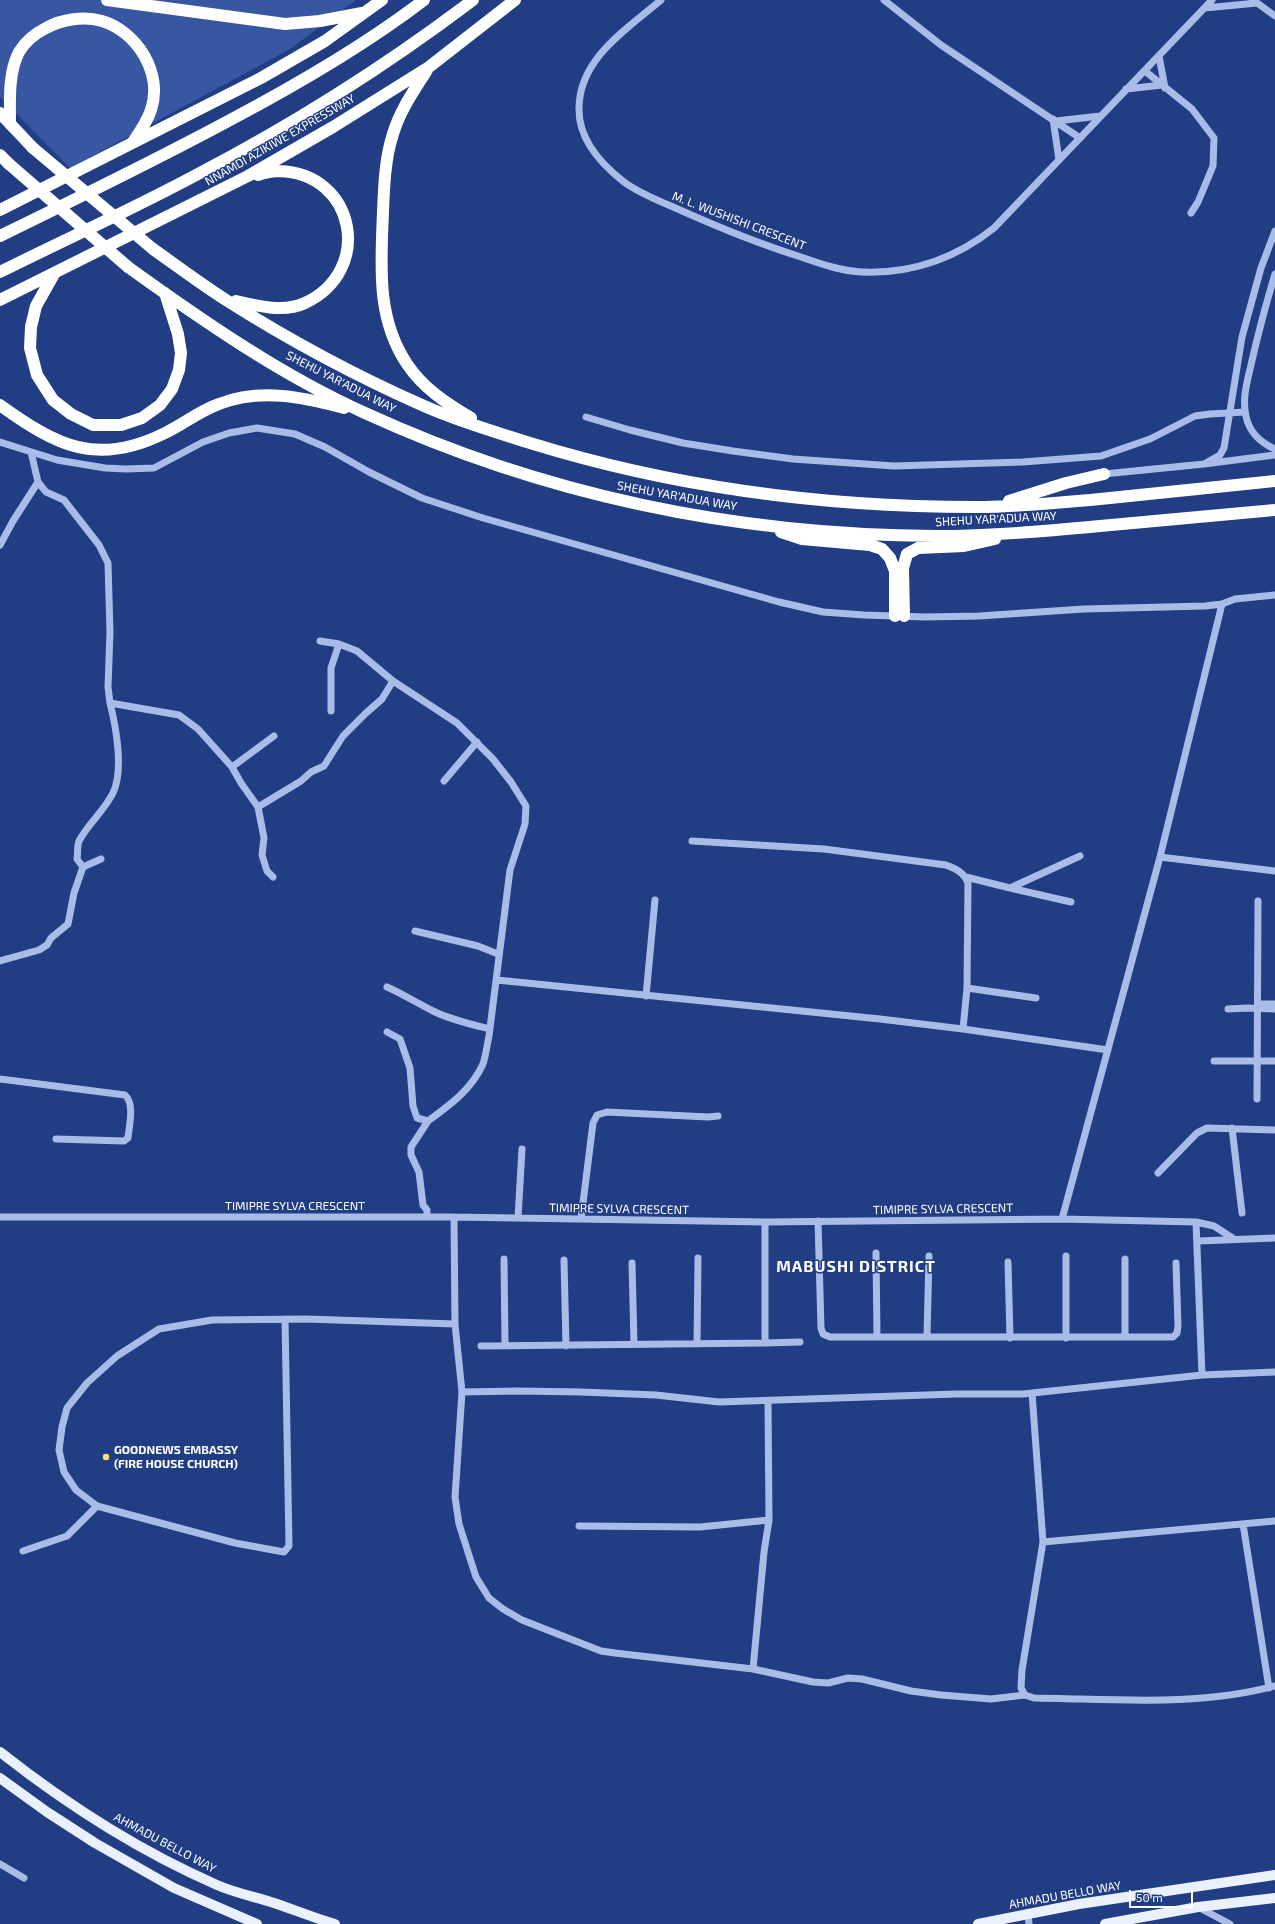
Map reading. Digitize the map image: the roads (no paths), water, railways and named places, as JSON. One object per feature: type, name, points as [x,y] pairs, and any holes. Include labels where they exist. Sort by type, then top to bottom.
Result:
[{"type":"highway","points":[[107,0],[285,24],[320,21],[367,12]]},
{"type":"highway","points":[[0,210],[261,78],[325,41],[382,0]]},
{"type":"highway","points":[[0,236],[158,159],[298,84],[401,18],[424,0]]},
{"type":"highway","name":"NNAMDI AZIKIWE EXPRESSWAY","points":[[0,272],[205,170],[311,109],[421,40],[474,0]]},
{"type":"highway","name":"NNAMDI AZIKIWE EXPRESSWAY","points":[[0,300],[248,176],[333,127],[429,67],[515,0]]},
{"type":"highway","points":[[10,124],[10,96],[13,68],[20,52],[36,33],[55,23],[76,19],[102,21],[125,32],[139,48],[150,66],[154,89],[151,109],[144,127],[131,145]]},
{"type":"highway","points":[[429,67],[402,110],[392,135],[384,186],[381,259],[383,305],[388,327],[407,365],[439,399],[492,432]]},
{"type":"highway","name":"SHEHU YAR'ADUA WAY","points":[[0,113],[33,148],[154,249],[224,299],[330,360],[377,385],[428,408],[492,432],[606,465],[663,478],[735,491],[799,499],[860,504],[988,507],[1051,503],[1275,481]]},
{"type":"highway","name":"SHEHU YAR'ADUA WAY","points":[[0,155],[128,267],[165,294],[261,356],[364,413],[459,452],[529,476],[589,493],[652,508],[761,525],[820,531],[938,536],[1011,533],[1275,510]]},
{"type":"highway","points":[[224,299],[266,308],[304,304],[323,292],[336,277],[346,256],[349,235],[344,213],[334,196],[319,183],[298,174],[278,171],[248,176]]},
{"type":"highway","points":[[54,274],[36,306],[31,327],[30,348],[37,375],[53,400],[71,414],[93,425],[121,425],[142,418],[160,405],[172,389],[179,370],[181,353],[178,334],[165,294]]},
{"type":"highway","points":[[0,405],[29,426],[61,443],[83,449],[107,450],[138,445],[167,433],[194,415],[219,403],[242,398],[272,394],[304,398],[364,413]]},
{"type":"highway","points":[[988,507],[1066,483],[1104,474]]},
{"type":"highway","points":[[761,525],[802,539],[870,545],[882,549],[890,558],[895,571],[900,616]]},
{"type":"highway","points":[[900,616],[903,568],[908,554],[913,549],[926,547],[964,546],[986,542],[1011,533]]},
{"type":"main road","name":"AHMADU BELLO WAY","points":[[0,1752],[70,1803],[152,1853],[218,1885],[276,1903],[309,1917],[334,1924]]},
{"type":"main road","points":[[0,1778],[53,1816],[167,1884],[211,1906],[257,1924]]},
{"type":"main road","name":"AHMADU BELLO WAY","points":[[978,1924],[1029,1920],[1079,1904],[1275,1875]]},
{"type":"main road","points":[[1105,1924],[1198,1907],[1275,1898]]},
{"type":"street","name":"M. L. WUSHISHI CRESCENT","points":[[661,0],[614,39],[597,57],[583,86],[579,109],[582,131],[592,149],[608,168],[625,183],[656,200],[767,246],[832,267],[861,272],[890,272],[927,265],[959,252],[994,228],[1212,0]]},
{"type":"street","points":[[884,0],[941,45],[1080,138]]},
{"type":"street","points":[[1205,0],[1205,8],[1255,1],[1275,16]]},
{"type":"street","points":[[1160,56],[1164,87]]},
{"type":"street","points":[[1145,71],[1192,109],[1214,138],[1213,166],[1198,202],[1191,213]]},
{"type":"street","points":[[1126,90],[1164,87]]},
{"type":"street","points":[[1054,120],[1100,116]]},
{"type":"street","points":[[1054,120],[1059,160]]},
{"type":"street","points":[[1204,464],[1220,455],[1224,448],[1242,337],[1261,268],[1275,231]]},
{"type":"street","points":[[1275,274],[1256,339],[1245,394],[1245,412],[1250,429],[1266,445],[1275,449]]},
{"type":"street","points":[[586,417],[676,441],[733,451],[800,460],[894,466],[1023,462],[1101,456],[1143,442],[1195,416],[1245,412]]},
{"type":"street","points":[[0,442],[57,460],[105,468],[154,468],[204,442],[229,433],[257,428],[295,434],[325,447],[369,472],[422,498],[483,518],[779,602],[823,612],[900,616],[979,616],[1084,609],[1204,606],[1222,604],[1235,599],[1275,595]]},
{"type":"street","points":[[31,452],[38,482],[46,492],[64,500],[99,545],[108,563],[110,632],[108,687],[116,738],[118,766],[116,783],[109,800],[79,842],[77,859],[83,867]]},
{"type":"street","points":[[1104,474],[1275,455]]},
{"type":"street","points":[[0,545],[13,521],[38,482]]},
{"type":"street","points":[[1062,1219],[1160,857],[1222,604]]},
{"type":"street","points":[[320,641],[339,644],[357,651],[393,681],[457,723],[493,759],[511,782],[526,806],[525,824],[510,870],[498,954],[497,980],[490,1029],[483,1063],[475,1079],[467,1089],[428,1121],[411,1147],[412,1155],[419,1172],[423,1205],[427,1210],[427,1217]]},
{"type":"street","points":[[331,711],[331,668],[339,644]]},
{"type":"street","points":[[258,807],[301,781],[311,772],[324,766],[343,736],[382,699],[393,681]]},
{"type":"street","points":[[110,703],[179,714],[198,729],[232,767],[258,807],[264,838],[262,855],[267,871],[273,877]]},
{"type":"street","points":[[232,767],[274,736]]},
{"type":"street","points":[[444,780],[476,742]]},
{"type":"street","points":[[692,842],[824,849],[938,864],[958,870],[966,877],[1071,902]]},
{"type":"street","points":[[1010,888],[1080,856]]},
{"type":"street","points":[[1160,857],[1275,871]]},
{"type":"street","points":[[0,961],[39,950],[47,945],[50,938],[68,924],[74,893],[83,867],[101,860]]},
{"type":"street","points":[[963,1029],[967,988],[968,883],[966,877]]},
{"type":"street","points":[[646,996],[655,900]]},
{"type":"street","points":[[1257,1099],[1258,901]]},
{"type":"street","points":[[415,930],[478,946],[498,954]]},
{"type":"street","points":[[497,980],[963,1029],[1108,1050]]},
{"type":"street","points":[[386,987],[400,992],[433,1011],[458,1022],[490,1029]]},
{"type":"street","points":[[967,988],[1036,998]]},
{"type":"street","points":[[1228,1009],[1275,1004]]},
{"type":"street","points":[[1257,1006],[1275,1009]]},
{"type":"street","points":[[387,1032],[400,1039],[410,1068],[414,1106],[417,1118],[428,1121]]},
{"type":"street","points":[[1214,1061],[1275,1061]]},
{"type":"street","points":[[0,1079],[125,1095],[128,1098],[130,1104],[128,1138],[124,1141],[56,1139]]},
{"type":"street","points":[[581,1219],[593,1123],[597,1115],[606,1112],[708,1117],[718,1116]]},
{"type":"street","points":[[1158,1173],[1197,1133],[1207,1128],[1275,1130]]},
{"type":"street","points":[[1232,1128],[1242,1213]]},
{"type":"street","points":[[518,1218],[522,1149]]},
{"type":"street","name":"TIMIPRE SYLVA CRESCENT","points":[[0,1217],[454,1217],[765,1222],[1062,1219],[1196,1222],[1214,1226],[1234,1239]]},
{"type":"street","points":[[454,1217],[455,1324],[462,1392],[455,1497],[458,1524],[476,1577],[489,1598],[503,1610],[522,1620],[601,1651],[753,1669],[813,1682],[828,1683],[848,1678],[862,1678],[911,1691],[991,1699],[1025,1695],[1034,1698],[1192,1699],[1234,1696],[1272,1687],[1243,1524]]},
{"type":"street","points":[[818,1221],[821,1328],[823,1334],[830,1337],[1173,1337],[1177,1334],[1178,1326],[1176,1263]]},
{"type":"street","points":[[765,1222],[765,1343]]},
{"type":"street","points":[[1196,1222],[1198,1241],[1202,1375]]},
{"type":"street","points":[[1198,1241],[1275,1238]]},
{"type":"street","points":[[876,1253],[877,1337]]},
{"type":"street","points":[[927,1336],[929,1256]]},
{"type":"street","points":[[1066,1256],[1066,1338]]},
{"type":"street","points":[[697,1344],[698,1258]]},
{"type":"street","points":[[1125,1258],[1125,1337]]},
{"type":"street","points":[[504,1259],[505,1345]]},
{"type":"street","points":[[564,1260],[566,1346]]},
{"type":"street","points":[[1008,1262],[1010,1338]]},
{"type":"street","points":[[632,1263],[634,1344]]},
{"type":"street","points":[[286,1319],[289,1546],[284,1552],[235,1543],[97,1506],[76,1490],[64,1472],[59,1450],[62,1427],[67,1408],[87,1383],[117,1356],[159,1329],[212,1320],[286,1319],[430,1322],[455,1324]]},
{"type":"street","points":[[481,1346],[800,1342]]},
{"type":"street","points":[[462,1392],[518,1390],[656,1395],[719,1402],[768,1401],[956,1394],[1032,1394],[1202,1375],[1275,1372]]},
{"type":"street","points":[[1025,1695],[1021,1688],[1022,1670],[1043,1542],[1032,1394]]},
{"type":"street","points":[[753,1669],[764,1552],[769,1520],[768,1401]]},
{"type":"street","points":[[23,1551],[67,1536],[97,1506]]},
{"type":"street","points":[[579,1526],[700,1527],[769,1520]]},
{"type":"street","points":[[1043,1542],[1275,1521]]},
{"type":"street","points":[[0,1864],[24,1878]]},
{"type":"street","points":[[1198,1907],[1230,1924]]},
{"type":"place","name":"GOODNEWS EMBASSY (FIRE HOUSE CHURCH)","points":[[106,1457]]},
{"type":"district","name":"MABUSHI DISTRICT","points":[[856,1267]]}]
